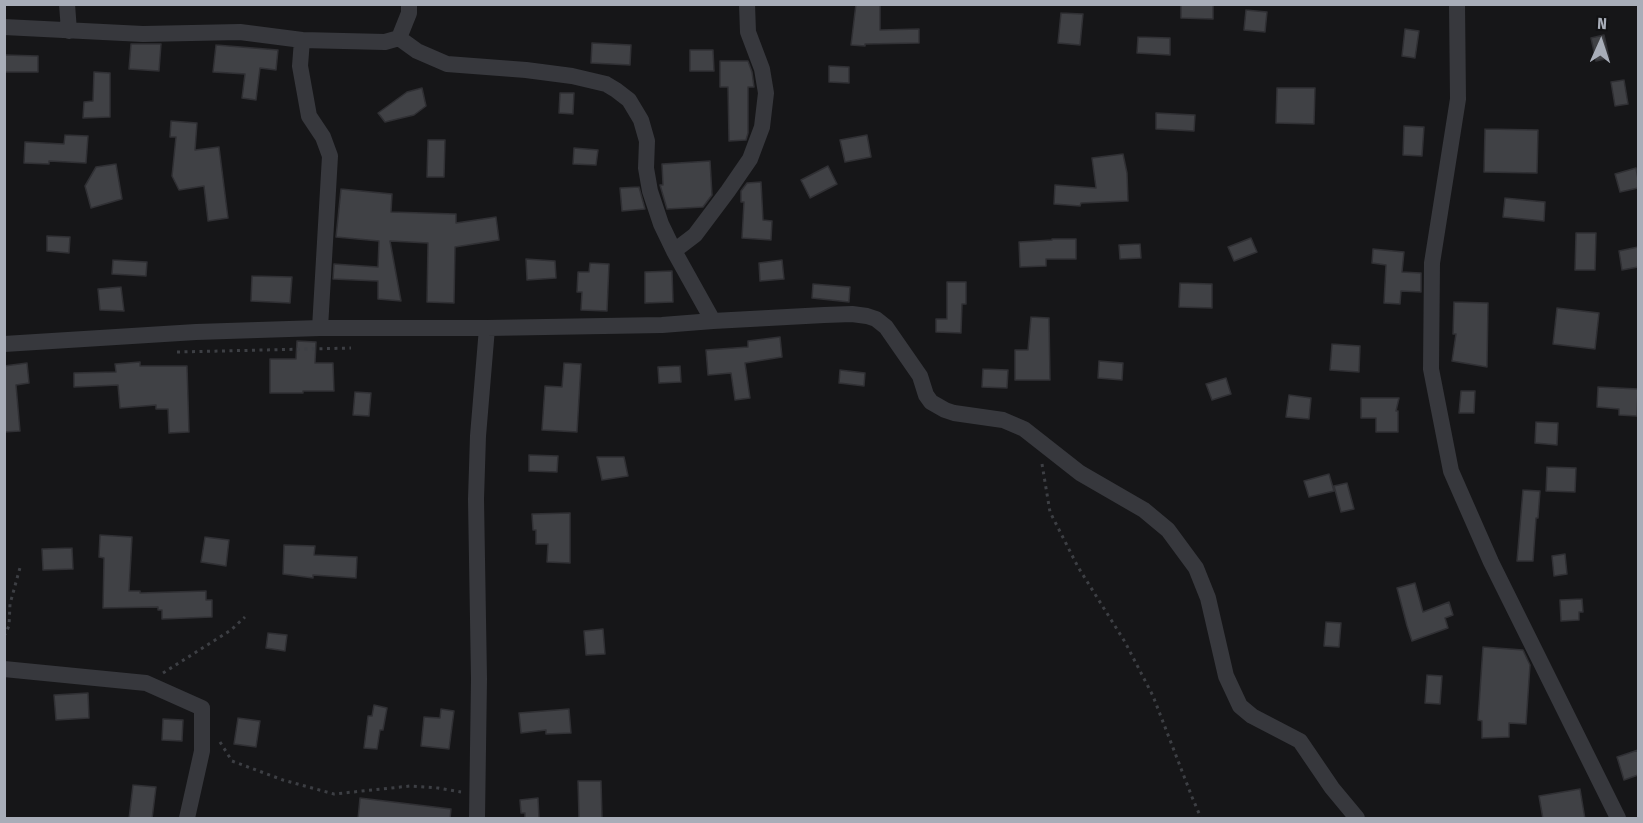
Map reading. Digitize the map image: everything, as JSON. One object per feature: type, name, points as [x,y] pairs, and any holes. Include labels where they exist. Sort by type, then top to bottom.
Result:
[{"type":"street","points":[[67,4],[69,31]]},
{"type":"street","points":[[399,38],[409,13],[409,4]]},
{"type":"street","points":[[674,251],[695,234],[728,190],[750,159],[762,127],[766,93],[762,69],[748,32],[747,4]]},
{"type":"street","points":[[1457,4],[1458,99],[1431,263],[1431,369],[1451,471],[1491,562],[1618,819]]},
{"type":"street","points":[[4,27],[143,34],[240,32],[302,40],[385,42],[399,38]]},
{"type":"street","points":[[399,38],[417,51],[447,64],[572,76],[606,84],[629,100],[641,120],[647,141],[646,168],[650,190],[661,224],[713,321]]},
{"type":"street","points":[[302,40],[300,66],[309,116],[323,137],[330,156],[320,328]]},
{"type":"street","points":[[4,344],[196,332],[320,328],[662,325],[824,315],[859,315],[876,319],[886,327],[920,376],[926,395],[932,402],[945,411],[1010,422],[1024,429],[1080,473],[1144,510],[1167,530],[1196,568],[1208,598],[1226,676],[1240,706],[1252,716],[1300,741],[1332,788],[1357,819]]},
{"type":"street","points":[[477,819],[479,680],[476,499],[478,436],[487,328]]},
{"type":"street","points":[[4,669],[146,683],[202,708],[202,751],[187,819]]},
{"type":"path","points":[[1039,441],[1050,512],[1078,567],[1119,633],[1153,696],[1202,819]]},
{"type":"path","points":[[4,636],[9,626],[10,604],[21,564]]},
{"type":"path","points":[[146,683],[231,630],[245,617]]},
{"type":"path","points":[[215,735],[232,761],[283,780],[334,794],[411,786],[477,795]]},
{"type":"building","points":[[856,4],[880,4],[880,30],[919,29],[919,43],[851,45]]},
{"type":"building","points":[[1181,4],[1213,4],[1213,19],[1181,18]]},
{"type":"building","points":[[1246,10],[1267,12],[1265,32],[1244,30]]},
{"type":"building","points":[[1061,13],[1083,14],[1080,45],[1058,43]]},
{"type":"building","points":[[1405,29],[1419,31],[1415,58],[1402,56]]},
{"type":"building","points":[[1604,35],[1609,58],[1596,61],[1591,38]]},
{"type":"building","points":[[1138,37],[1170,38],[1170,55],[1137,53]]},
{"type":"building","points":[[592,43],[631,45],[630,65],[591,63]]},
{"type":"building","points":[[131,44],[161,44],[159,71],[129,69]]},
{"type":"building","points":[[216,45],[278,50],[276,70],[260,68],[256,100],[242,98],[245,74],[213,72]]},
{"type":"building","points":[[690,50],[713,50],[714,71],[690,71]]},
{"type":"building","points":[[5,55],[38,56],[38,72],[5,72]]},
{"type":"building","points":[[720,61],[748,61],[752,72],[754,87],[748,87],[746,140],[729,141],[728,87],[720,87]]},
{"type":"building","points":[[829,66],[849,67],[849,83],[829,82]]},
{"type":"building","points":[[94,72],[110,73],[110,117],[83,118],[84,102],[93,101]]},
{"type":"building","points":[[1624,80],[1628,104],[1615,106],[1611,82]]},
{"type":"building","points":[[422,88],[426,106],[414,115],[385,122],[378,113],[407,92]]},
{"type":"building","points":[[1277,88],[1315,88],[1314,124],[1276,123]]},
{"type":"building","points":[[560,93],[574,93],[573,114],[559,113]]},
{"type":"building","points":[[1156,113],[1195,115],[1194,131],[1156,129]]},
{"type":"building","points":[[171,121],[197,123],[195,150],[219,147],[228,218],[208,221],[204,186],[179,190],[172,176],[176,137],[170,137]]},
{"type":"building","points":[[1404,126],[1424,127],[1422,156],[1403,155]]},
{"type":"building","points":[[1485,129],[1538,130],[1537,173],[1484,172]]},
{"type":"building","points":[[65,135],[88,136],[86,163],[49,161],[49,164],[24,163],[25,142],[64,144]]},
{"type":"building","points":[[867,135],[871,157],[845,162],[840,140]]},
{"type":"building","points":[[428,140],[445,140],[444,177],[427,177]]},
{"type":"building","points":[[574,148],[598,150],[596,165],[573,164]]},
{"type":"building","points":[[1123,154],[1127,173],[1128,201],[1081,203],[1080,206],[1054,204],[1055,185],[1096,188],[1092,158]]},
{"type":"building","points":[[710,161],[712,195],[703,207],[667,209],[660,185],[663,185],[662,164]]},
{"type":"building","points":[[116,164],[122,199],[91,208],[85,186],[96,167]]},
{"type":"building","points":[[828,166],[837,184],[810,198],[801,180]]},
{"type":"building","points":[[1636,168],[1638,188],[1620,192],[1615,174]]},
{"type":"building","points":[[761,182],[763,220],[772,221],[771,240],[742,238],[744,202],[741,202],[741,191],[747,183]]},
{"type":"building","points":[[639,187],[645,209],[622,211],[620,188]]},
{"type":"building","points":[[341,189],[392,194],[391,212],[456,214],[456,223],[496,217],[499,240],[455,247],[454,303],[427,302],[428,243],[390,241],[401,301],[378,299],[378,281],[333,279],[334,264],[378,267],[379,241],[336,237]]},
{"type":"building","points":[[1505,198],[1545,202],[1544,221],[1503,217]]},
{"type":"building","points":[[1576,233],[1596,233],[1595,270],[1575,270]]},
{"type":"building","points":[[47,236],[70,237],[69,253],[47,251]]},
{"type":"building","points":[[1251,238],[1257,252],[1234,261],[1228,247]]},
{"type":"building","points":[[1076,239],[1076,259],[1046,259],[1046,266],[1020,267],[1019,242]]},
{"type":"building","points":[[1140,244],[1141,258],[1120,259],[1119,245]]},
{"type":"building","points":[[1638,247],[1638,267],[1622,270],[1619,251]]},
{"type":"building","points":[[1373,249],[1404,252],[1402,272],[1421,273],[1421,292],[1401,291],[1400,304],[1384,303],[1386,265],[1372,263]]},
{"type":"building","points":[[526,259],[555,261],[556,278],[527,280]]},
{"type":"building","points":[[113,260],[147,262],[146,276],[112,274]]},
{"type":"building","points":[[782,260],[784,279],[760,281],[759,263]]},
{"type":"building","points":[[590,263],[609,264],[607,311],[581,310],[582,292],[577,292],[578,272],[589,272]]},
{"type":"building","points":[[672,271],[673,302],[645,303],[645,272]]},
{"type":"building","points":[[252,276],[292,277],[290,303],[251,301]]},
{"type":"building","points":[[947,282],[966,282],[966,304],[962,304],[961,333],[936,332],[936,319],[947,319]]},
{"type":"building","points":[[1180,283],[1212,284],[1212,308],[1179,307]]},
{"type":"building","points":[[813,284],[850,287],[849,302],[812,298]]},
{"type":"building","points":[[121,287],[124,311],[100,310],[98,289]]},
{"type":"building","points":[[1454,302],[1488,303],[1487,367],[1452,361],[1456,334],[1453,334]]},
{"type":"building","points":[[1557,308],[1599,313],[1595,349],[1553,344]]},
{"type":"building","points":[[1031,317],[1049,318],[1050,380],[1015,380],[1015,350],[1028,350]]},
{"type":"building","points":[[780,337],[782,357],[745,363],[750,398],[735,400],[731,373],[708,375],[706,350],[748,347],[748,341]]},
{"type":"building","points":[[297,341],[316,342],[315,363],[333,363],[334,391],[270,393],[270,359],[296,359]]},
{"type":"building","points":[[1332,344],[1360,346],[1359,372],[1330,370]]},
{"type":"building","points":[[1099,361],[1123,363],[1122,380],[1098,378]]},
{"type":"building","points":[[140,362],[140,366],[187,366],[189,432],[169,433],[168,409],[156,409],[156,405],[120,408],[118,385],[74,387],[74,373],[116,372],[115,364]]},
{"type":"building","points":[[27,363],[29,383],[16,385],[20,431],[4,432],[4,366]]},
{"type":"building","points":[[564,363],[581,364],[577,432],[542,430],[545,386],[562,387]]},
{"type":"building","points":[[680,366],[681,382],[659,383],[658,367]]},
{"type":"building","points":[[983,369],[1008,370],[1007,388],[982,387]]},
{"type":"building","points":[[840,370],[865,373],[864,386],[839,383]]},
{"type":"building","points":[[1226,378],[1231,394],[1212,400],[1206,384]]},
{"type":"building","points":[[1598,387],[1638,389],[1637,416],[1619,415],[1619,409],[1597,407]]},
{"type":"building","points":[[1461,391],[1475,391],[1474,413],[1459,413]]},
{"type":"building","points":[[355,392],[371,393],[369,416],[353,415]]},
{"type":"building","points":[[1289,395],[1311,398],[1309,419],[1286,417]]},
{"type":"building","points":[[1361,398],[1399,398],[1396,411],[1398,411],[1398,432],[1376,432],[1376,418],[1361,418]]},
{"type":"building","points":[[1536,422],[1558,423],[1557,445],[1535,443]]},
{"type":"building","points":[[529,455],[558,456],[557,472],[529,471]]},
{"type":"building","points":[[597,457],[624,457],[628,476],[602,480]]},
{"type":"building","points":[[1547,467],[1576,468],[1575,492],[1546,491]]},
{"type":"building","points":[[1329,474],[1334,491],[1309,497],[1304,481]]},
{"type":"building","points":[[1347,483],[1354,509],[1341,512],[1334,486]]},
{"type":"building","points":[[1523,490],[1540,491],[1533,561],[1517,561]]},
{"type":"building","points":[[570,513],[570,563],[547,562],[548,544],[536,544],[536,530],[533,530],[532,514]]},
{"type":"building","points":[[100,535],[132,537],[129,591],[140,591],[140,593],[206,591],[206,600],[212,600],[212,617],[162,619],[162,610],[158,610],[158,607],[103,608],[104,558],[99,557]]},
{"type":"building","points":[[205,537],[229,540],[226,566],[201,562]]},
{"type":"building","points":[[284,545],[315,546],[314,555],[357,557],[356,578],[313,575],[313,578],[283,574]]},
{"type":"building","points":[[72,548],[73,569],[43,570],[42,549]]},
{"type":"building","points":[[1565,554],[1567,574],[1554,576],[1552,556]]},
{"type":"building","points":[[1415,583],[1423,612],[1449,602],[1453,615],[1445,618],[1448,628],[1412,641],[1397,588]]},
{"type":"building","points":[[1582,599],[1583,612],[1579,612],[1579,620],[1561,621],[1560,600]]},
{"type":"building","points":[[1326,622],[1341,623],[1339,647],[1324,646]]},
{"type":"building","points":[[603,629],[605,654],[586,655],[584,631]]},
{"type":"building","points":[[268,633],[287,635],[285,651],[266,648]]},
{"type":"building","points":[[1483,647],[1523,650],[1530,665],[1526,724],[1509,723],[1509,737],[1482,738],[1482,721],[1478,720]]},
{"type":"building","points":[[1427,675],[1442,676],[1440,704],[1425,703]]},
{"type":"building","points":[[88,693],[89,718],[56,720],[54,695]]},
{"type":"building","points":[[374,705],[387,708],[383,730],[380,730],[377,749],[364,748],[368,716],[372,716]]},
{"type":"building","points":[[441,709],[454,711],[449,749],[421,746],[424,717],[440,718]]},
{"type":"building","points":[[569,709],[571,733],[546,734],[546,730],[521,733],[519,713]]},
{"type":"building","points":[[238,718],[260,721],[256,747],[234,744]]},
{"type":"building","points":[[163,719],[183,720],[182,741],[162,740]]},
{"type":"building","points":[[1638,750],[1638,775],[1624,780],[1617,757]]},
{"type":"building","points":[[578,781],[601,781],[602,818],[579,818]]},
{"type":"building","points":[[133,785],[156,787],[152,819],[129,819]]},
{"type":"building","points":[[1580,789],[1585,819],[1543,819],[1539,796]]},
{"type":"building","points":[[360,798],[451,809],[450,819],[358,819]]},
{"type":"building","points":[[538,798],[539,819],[525,819],[525,813],[521,813],[520,800]]}]
